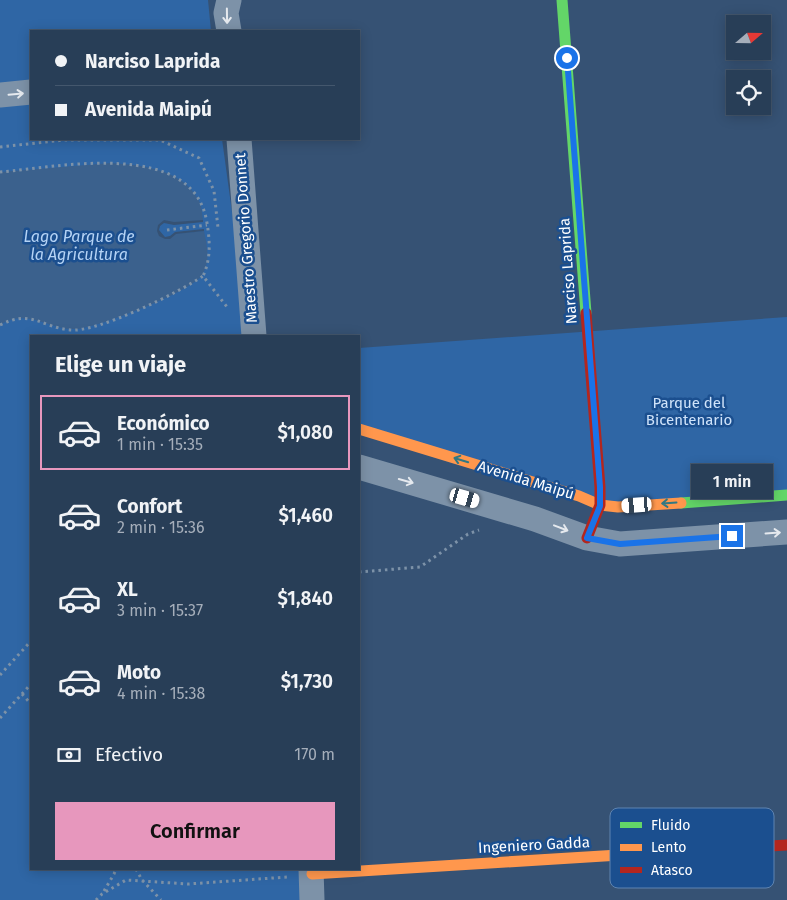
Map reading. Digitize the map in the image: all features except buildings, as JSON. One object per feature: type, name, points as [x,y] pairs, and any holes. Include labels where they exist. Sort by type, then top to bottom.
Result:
[{"type":"street","points":[[228,30],[226,13],[229,0]]},
{"type":"street","name":"Narciso Laprida","points":[[562,0],[600,506],[587,538]]},
{"type":"street","points":[[0,95],[30,92]]},
{"type":"street","name":"Maestro Gregorio Donnet","points":[[239,140],[254,335]]},
{"type":"street","name":"Avenida Maipú","points":[[360,429],[579,496],[600,506],[618,507],[787,495]]},
{"type":"street","points":[[360,467],[535,519],[587,538],[620,544],[787,532]]},
{"type":"street","name":"Ingeniero Gadda","points":[[774,846],[787,845]]},
{"type":"street","name":"Ingeniero Gadda","points":[[360,868],[610,855]]},
{"type":"street","name":"Ingeniero Gadda","points":[[312,871],[330,870]]},
{"type":"street","points":[[312,871],[312,900]]},
{"type":"path","points":[[0,147],[64,140],[160,140],[199,158],[214,191],[220,236]]},
{"type":"path","points":[[0,172],[111,163],[138,164],[170,174],[192,189],[205,210],[210,255],[203,276],[189,286],[144,308],[86,329],[69,330],[31,318],[20,318],[0,325]]},
{"type":"path","points":[[167,230],[208,224]]},
{"type":"path","points":[[203,276],[228,310],[227,301]]},
{"type":"path","points":[[360,572],[420,567],[468,534],[484,528]]},
{"type":"path","points":[[0,675],[30,642]]},
{"type":"path","points":[[0,718],[30,685]]},
{"type":"path","points":[[22,694],[30,703]]},
{"type":"path","points":[[96,900],[102,894],[116,870]]},
{"type":"path","points":[[137,870],[142,880],[161,900]]},
{"type":"path","points":[[102,894],[126,880],[188,884],[312,871]]},
{"type":"green space","points":[[0,0],[208,0],[211,30],[30,30],[30,140],[222,140],[249,335],[30,335],[30,870],[311,870],[312,900],[0,900]]},
{"type":"green space","name":"Parque del Bicentenario","points":[[787,317],[787,494],[600,505],[360,430],[360,348]]},
{"type":"water","name":"Lago Parque de la Agricultura","points":[[111,163],[136,165],[161,171],[172,175],[192,190],[200,203],[203,220],[174,223],[164,220],[157,231],[165,239],[175,234],[204,231],[207,264],[202,275],[195,282],[164,299],[123,316],[88,327],[67,329],[20,318],[0,325],[0,172]]},
{"type":"pier","points":[[164,220],[174,222],[203,220],[203,222],[174,225],[164,223],[160,226],[159,230],[165,237],[175,232],[204,229],[204,231],[176,234],[170,239],[165,239],[159,236],[157,231],[158,225]]},
{"type":"traffic: fast","points":[[562,0],[586,313]]},
{"type":"traffic: fast","points":[[681,503],[787,495]]},
{"type":"traffic: slow","points":[[360,429],[579,496],[600,505],[618,507],[681,503]]},
{"type":"traffic: slow","points":[[312,874],[610,856]]},
{"type":"traffic: jam","points":[[586,313],[600,487],[600,505],[587,538]]},
{"type":"traffic: jam","points":[[774,846],[787,845]]},
{"type":"route","points":[[567,58],[600,487],[600,506],[587,538],[620,544],[732,536]]}]
